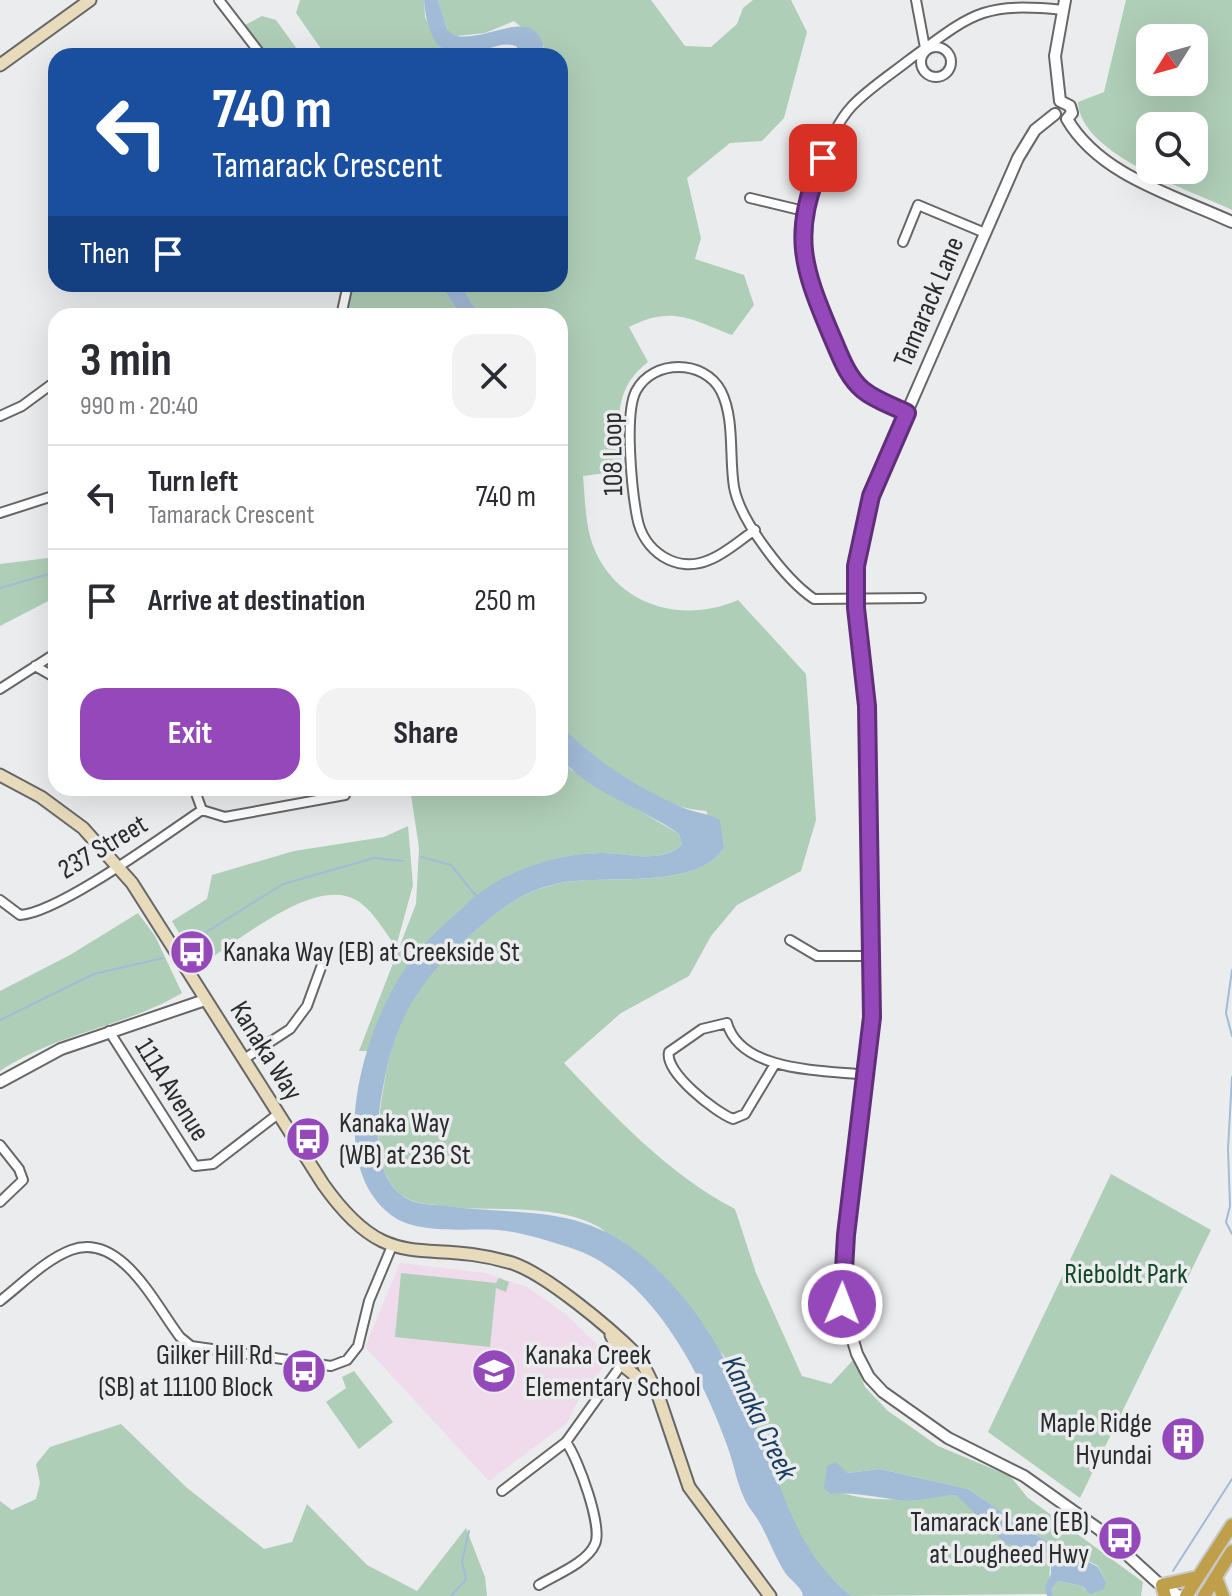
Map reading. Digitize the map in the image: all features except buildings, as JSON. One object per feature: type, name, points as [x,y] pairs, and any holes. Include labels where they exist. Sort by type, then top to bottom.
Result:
[{"type":"highway","points":[[1186,1596],[1232,1525]]},
{"type":"highway","points":[[1204,1596],[1232,1551]]},
{"type":"highway","points":[[1164,1590],[1198,1577]]},
{"type":"highway","points":[[1216,1578],[1223,1596]]},
{"type":"main road","points":[[0,65],[90,0]]},
{"type":"main road","name":"Kanaka Way","points":[[0,775],[41,797],[83,828],[119,866],[166,932],[205,1000],[345,1215],[375,1239],[392,1246],[514,1264],[546,1281],[638,1357],[658,1395],[689,1487],[770,1596]]},
{"type":"main road","name":"Kanaka Way","points":[[611,1334],[628,1366],[658,1395]]},
{"type":"main road","points":[[628,1366],[640,1367],[638,1357]]},
{"type":"street","points":[[219,0],[256,48]]},
{"type":"street","points":[[916,0],[925,48]]},
{"type":"street","points":[[907,413],[868,394],[847,370],[805,271],[804,211],[835,130],[850,107],[967,18],[991,9],[1016,5],[1064,5],[1055,61],[1060,101]]},
{"type":"street","points":[[1060,101],[1055,106],[1055,114],[1067,119],[1085,144],[1107,162],[1232,222]]},
{"type":"street","points":[[1060,101],[1070,106],[1072,113],[1067,119]]},
{"type":"street","name":"Tamarack Lane","points":[[1055,114],[1041,123],[1023,147],[907,413],[865,517],[858,552],[855,600],[867,706],[871,956],[868,1075],[841,1286],[852,1343],[867,1374],[883,1392],[934,1430],[1011,1469],[1061,1502],[1164,1590],[1179,1596]]},
{"type":"street","points":[[750,198],[804,211]]},
{"type":"street","points":[[903,242],[918,205],[985,233]]},
{"type":"street","name":"108 Loop","points":[[673,367],[685,367],[700,372],[719,387],[726,404],[737,498],[755,530],[715,557],[695,564],[667,560],[643,537],[636,516],[630,410],[637,389],[650,375],[673,367]]},
{"type":"street","points":[[0,416],[22,406],[48,387]]},
{"type":"street","points":[[0,513],[48,498]]},
{"type":"street","points":[[755,530],[802,591],[814,599],[921,598]]},
{"type":"street","points":[[0,689],[48,658]]},
{"type":"street","points":[[35,666],[48,673]]},
{"type":"street","points":[[197,796],[202,810],[225,817],[323,796]]},
{"type":"street","name":"237 Street","points":[[0,900],[20,915],[38,911],[119,866],[202,810]]},
{"type":"street","points":[[790,940],[817,956],[871,956]]},
{"type":"street","points":[[244,1059],[290,1029],[307,1006],[327,951]]},
{"type":"street","points":[[0,1082],[61,1049],[205,1000]]},
{"type":"street","points":[[775,1064],[745,1114],[733,1119],[674,1073],[668,1062],[669,1052],[702,1029],[729,1021],[732,1037],[746,1050],[775,1064],[868,1075]]},
{"type":"street","name":"111A Avenue","points":[[109,1031],[190,1161],[201,1167],[213,1164],[278,1114]]},
{"type":"street","points":[[0,1145],[19,1169],[23,1180],[0,1202]]},
{"type":"street","points":[[0,1301],[61,1255],[80,1248],[100,1249],[121,1261],[183,1340],[202,1349],[325,1367],[342,1363],[358,1346],[369,1301],[392,1246]]},
{"type":"street","points":[[502,1491],[566,1442],[609,1382],[628,1366]]},
{"type":"street","points":[[539,1585],[587,1555],[595,1544],[598,1530],[575,1453],[566,1442]]},
{"type":"shaded area","name":"Kanaka Creek Elementary School","points":[[400,1263],[486,1273],[527,1287],[567,1315],[611,1358],[581,1395],[567,1423],[489,1481],[365,1347]]},
{"type":"green space","points":[[300,0],[424,0],[425,17],[440,48],[320,48],[296,13]]},
{"type":"green space","points":[[438,0],[651,0],[685,46],[711,47],[737,24],[743,8],[753,0],[791,0],[807,32],[784,118],[762,141],[730,143],[687,178],[701,238],[695,259],[744,275],[754,305],[732,335],[692,320],[669,316],[644,320],[629,327],[648,362],[627,385],[622,398],[619,425],[622,471],[583,476],[592,543],[602,564],[616,582],[652,604],[673,609],[716,607],[738,600],[806,674],[816,820],[801,871],[737,905],[711,936],[689,976],[621,1013],[564,1063],[665,1162],[735,1209],[756,1273],[802,1376],[831,1384],[854,1359],[865,1387],[888,1411],[938,1446],[1010,1476],[1028,1498],[1143,1582],[1141,1596],[1053,1596],[1052,1589],[1058,1581],[1082,1586],[1085,1590],[1106,1582],[1098,1566],[1036,1535],[968,1489],[880,1469],[847,1473],[840,1492],[883,1499],[956,1495],[1028,1551],[1051,1555],[1048,1594],[852,1596],[827,1574],[807,1548],[791,1519],[723,1354],[609,1236],[597,1226],[561,1214],[417,1202],[403,1196],[386,1174],[381,1161],[379,1133],[389,1060],[399,1028],[413,999],[440,961],[496,914],[536,890],[579,881],[672,876],[711,861],[724,848],[706,811],[685,808],[645,792],[608,768],[568,731],[568,308],[477,308],[465,292],[568,292],[568,48],[544,48],[514,21],[485,33],[456,36],[447,29]]},
{"type":"green space","points":[[1126,0],[1232,0],[1232,210],[1173,184],[1208,184],[1208,112],[1136,112],[1136,166],[1097,138],[1084,121],[1078,102],[1104,92]]},
{"type":"green space","points":[[262,16],[276,20],[296,48],[262,48],[245,25]]},
{"type":"green space","points":[[350,292],[445,292],[456,308],[347,308]]},
{"type":"green space","points":[[48,558],[48,601],[0,626],[0,564]]},
{"type":"green space","points":[[568,767],[679,834],[682,845],[663,855],[599,853],[558,858],[520,871],[485,890],[454,915],[426,945],[383,1014],[369,1051],[359,1051],[416,904],[419,848],[411,796],[568,796]]},
{"type":"green space","points":[[408,826],[413,885],[396,947],[367,909],[356,900],[338,895],[297,904],[198,966],[172,921],[207,899],[212,875],[294,851],[384,837]]},
{"type":"green space","points":[[138,913],[155,936],[182,993],[160,1005],[44,1048],[0,1071],[0,991],[70,955]]},
{"type":"green space","name":"Rieboldt Park","points":[[1111,1174],[1211,1230],[1080,1498],[988,1432]]},
{"type":"green space","points":[[401,1273],[496,1283],[499,1278],[509,1282],[506,1292],[496,1288],[490,1347],[395,1337]]},
{"type":"green space","points":[[354,1371],[393,1422],[359,1449],[326,1402],[346,1388],[342,1377]]},
{"type":"green space","points":[[121,1424],[186,1487],[264,1549],[292,1542],[307,1504],[367,1565],[417,1591],[466,1528],[485,1577],[487,1596],[0,1596],[0,1501],[12,1510],[36,1499],[40,1483],[36,1464],[50,1447]]},
{"type":"water","points":[[424,0],[438,0],[447,29],[456,36],[523,27],[533,30],[541,39],[543,48],[505,45],[441,48],[427,22]]},
{"type":"water","points":[[445,292],[465,292],[477,308],[456,308]]},
{"type":"water","points":[[568,731],[601,761],[630,781],[679,806],[720,820],[724,848],[711,861],[672,876],[579,881],[535,890],[504,908],[475,931],[437,968],[411,1004],[401,1025],[386,1071],[379,1111],[378,1138],[382,1165],[394,1188],[413,1202],[570,1219],[617,1238],[661,1273],[698,1317],[728,1365],[807,1546],[834,1581],[852,1596],[803,1596],[786,1574],[745,1500],[717,1419],[687,1358],[669,1328],[624,1278],[597,1260],[568,1247],[533,1237],[498,1230],[428,1228],[402,1221],[391,1215],[370,1191],[358,1161],[355,1126],[358,1089],[367,1052],[395,985],[412,959],[440,928],[485,889],[516,872],[549,860],[584,854],[663,855],[682,845],[679,834],[568,766]]},
{"type":"water","points":[[836,1462],[847,1473],[880,1469],[968,1489],[1036,1535],[1098,1567],[1106,1582],[1104,1589],[1090,1594],[1082,1586],[1058,1581],[1052,1589],[1053,1596],[1047,1596],[1045,1587],[1051,1574],[1051,1555],[1005,1543],[956,1495],[906,1500],[831,1494],[824,1488],[827,1466]]},
{"type":"waterway","points":[[0,588],[48,574]]},
{"type":"waterway","points":[[421,857],[451,865],[476,896]]},
{"type":"waterway","points":[[192,941],[283,884],[374,858],[403,861]]},
{"type":"waterway","points":[[0,1020],[94,974],[163,958]]},
{"type":"waterway","points":[[1232,970],[1226,1013],[1232,1036]]},
{"type":"waterway","points":[[1232,1077],[1228,1149],[1230,1206],[1226,1222],[1232,1234]]},
{"type":"waterway","points":[[1173,1571],[1232,1479]]},
{"type":"waterway","points":[[451,1596],[466,1579],[462,1562],[469,1531]]},
{"type":"place","name":"Kanaka Way (EB) at Creekside St","points":[[192,952]]},
{"type":"place","name":"Kanaka Way (WB) at 236 St","points":[[308,1139]]},
{"type":"place","name":"Gilker Hill Rd (SB) at 11100 Block","points":[[304,1371]]},
{"type":"place","name":"Kanaka Creek Elementary School","points":[[494,1371]]},
{"type":"place","name":"Maple Ridge Hyundai","points":[[1183,1439]]},
{"type":"place","name":"Tamarack Lane (EB) at Lougheed Hwy","points":[[1120,1538]]},
{"type":"route","points":[[823,158],[804,211],[804,261],[808,280],[854,381],[868,394],[907,413],[871,496],[861,531],[856,566],[856,608],[867,706],[872,1017],[868,1075],[846,1235],[842,1304]]},
{"type":"water label","name":"Kanaka Creek","points":[[759,1418]]}]
